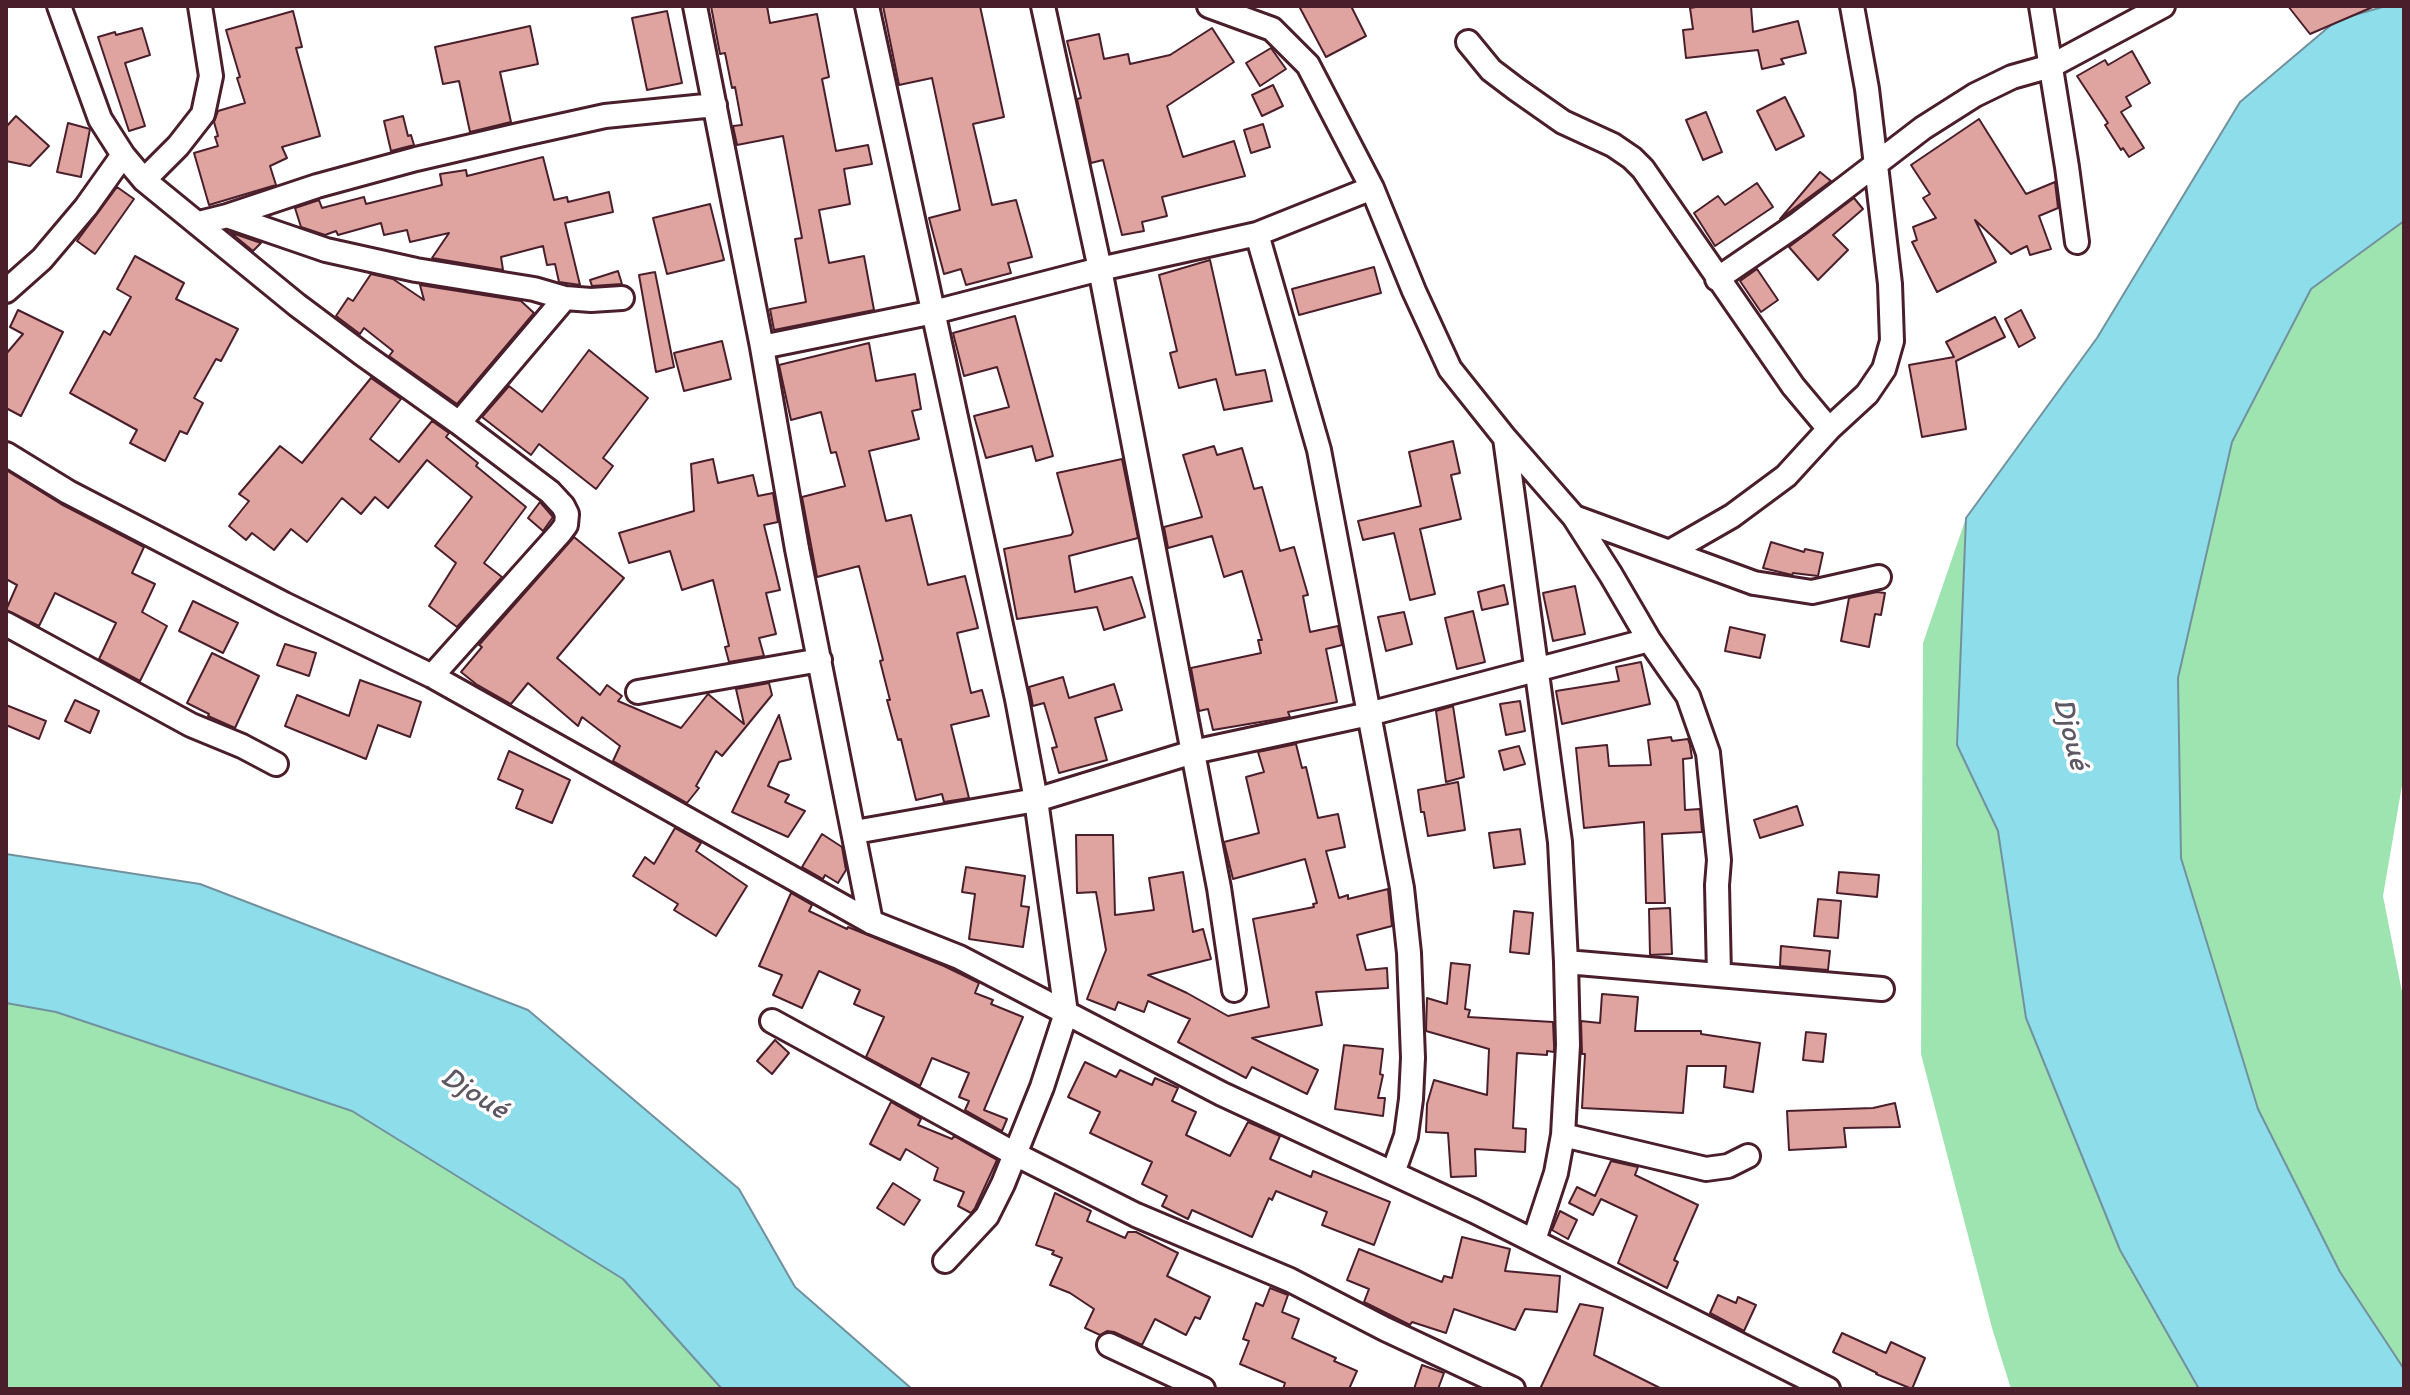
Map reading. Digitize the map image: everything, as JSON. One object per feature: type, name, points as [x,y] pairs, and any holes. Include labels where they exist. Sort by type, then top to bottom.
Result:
[{"type":"street","points":[[59,6],[100,119],[123,155],[144,180],[340,337],[459,423],[550,492],[563,506],[567,514],[566,525],[432,676]]},
{"type":"street","points":[[144,180],[178,146],[203,114],[211,76],[200,6]]},
{"type":"street","points":[[695,6],[871,922]]},
{"type":"street","points":[[867,6],[1017,699],[1036,800],[1066,1013],[1042,1087],[987,1216],[945,1261]]},
{"type":"street","points":[[1043,6],[1100,269],[1219,888],[1234,990]]},
{"type":"street","points":[[1209,6],[1272,29],[1308,65],[1372,188],[1450,369],[1574,517],[1649,640],[1688,696],[1708,753],[1719,860],[1719,975]]},
{"type":"street","points":[[1671,551],[1732,516],[1786,476],[1829,429],[1867,394],[1884,369],[1892,341],[1890,284],[1859,36],[1852,6]]},
{"type":"street","points":[[2041,6],[2077,242]]},
{"type":"street","points":[[1717,279],[1799,223],[1923,128],[1975,95],[2012,77],[2051,66],[2163,6]]},
{"type":"street","points":[[1468,42],[1491,70],[1516,89],[1563,122],[1613,145],[1643,169],[1793,386],[1829,429]]},
{"type":"street","points":[[199,223],[317,186],[519,135],[605,116],[715,105]]},
{"type":"street","points":[[6,291],[42,259],[86,207],[123,155]]},
{"type":"street","points":[[762,347],[934,312],[1100,269],[1257,234],[1372,188]]},
{"type":"street","points":[[227,216],[326,250],[416,270],[534,289],[565,298],[622,298]]},
{"type":"street","points":[[1257,234],[1319,450],[1402,888],[1409,953],[1413,1058],[1406,1136],[1393,1173]]},
{"type":"street","points":[[459,423],[565,298]]},
{"type":"street","points":[[1505,438],[1560,842],[1566,962],[1568,1045],[1563,1135],[1556,1173],[1534,1240]]},
{"type":"street","points":[[6,454],[68,492],[284,604],[432,676],[871,922],[959,957],[1222,1094],[1534,1240],[1828,1389]]},
{"type":"street","points":[[1574,517],[1754,583],[1812,592],[1879,577]]},
{"type":"street","points":[[6,624],[191,725],[276,764]]},
{"type":"street","points":[[855,832],[1036,800],[1193,752],[1369,714],[1649,640]]},
{"type":"street","points":[[638,692],[820,660]]},
{"type":"street","points":[[1566,962],[1882,989]]},
{"type":"street","points":[[772,1021],[1015,1154],[1136,1215],[1290,1280],[1513,1389]]},
{"type":"street","points":[[1563,1135],[1706,1169],[1728,1166],[1748,1156]]},
{"type":"street","points":[[1109,1345],[1203,1389]]},
{"type":"green space","points":[[2404,221],[2404,774],[2383,896],[2404,1002],[2404,1369],[2340,1272],[2258,1109],[2181,858],[2178,678],[2232,442],[2311,289]]},
{"type":"green space","points":[[1966,518],[1957,745],[1998,831],[2026,1018],[2120,1250],[2199,1389],[2011,1389],[1992,1328],[1921,1054],[1923,643]]},
{"type":"green space","points":[[6,1003],[56,1012],[352,1111],[623,1279],[722,1389],[6,1389]]},
{"type":"water","name":"Djoué","points":[[2386,6],[2404,6],[2404,221],[2311,289],[2232,442],[2178,678],[2181,858],[2258,1109],[2340,1272],[2404,1369],[2404,1389],[2199,1389],[2120,1250],[2026,1018],[1998,831],[1957,745],[1966,518],[2097,338],[2240,102],[2337,20]]},
{"type":"water","name":"Djoué","points":[[6,854],[200,884],[528,1010],[739,1189],[795,1287],[912,1389],[722,1389],[623,1279],[352,1111],[56,1012],[6,1003]]},
{"type":"building","points":[[711,6],[767,6],[770,23],[817,14],[829,77],[822,79],[836,151],[868,145],[872,164],[844,169],[850,204],[819,210],[829,263],[864,256],[874,310],[774,330],[770,309],[806,302],[795,239],[802,238],[783,136],[737,145],[733,126],[742,125],[735,87],[732,88],[725,53],[720,54]]},
{"type":"building","points":[[883,6],[980,6],[1004,117],[973,124],[992,205],[1016,200],[1032,257],[1008,263],[1011,273],[966,285],[961,269],[944,274],[929,218],[960,210],[932,78],[899,85]]},
{"type":"building","points":[[1299,6],[1351,6],[1366,36],[1326,57]]},
{"type":"building","points":[[1751,6],[1753,32],[1798,21],[1806,53],[1781,59],[1784,64],[1762,69],[1758,50],[1686,58],[1683,30],[1693,29],[1690,8]]},
{"type":"building","points":[[2288,6],[2375,6],[2310,34]]},
{"type":"building","points":[[293,11],[302,47],[296,48],[320,136],[282,147],[287,158],[270,166],[276,185],[209,205],[194,153],[218,146],[214,122],[218,111],[245,103],[226,30]]},
{"type":"building","points":[[667,11],[682,83],[647,90],[632,18]]},
{"type":"building","points":[[530,26],[538,64],[500,72],[511,122],[470,132],[459,81],[443,84],[435,47]]},
{"type":"building","points":[[142,28],[150,55],[125,63],[145,126],[129,131],[98,37]]},
{"type":"building","points":[[1212,28],[1234,62],[1167,106],[1183,157],[1234,141],[1245,176],[1162,197],[1167,216],[1142,222],[1144,231],[1122,235],[1103,160],[1091,163],[1077,99],[1081,98],[1067,41],[1099,34],[1104,59],[1128,54],[1130,64],[1170,55]]},
{"type":"building","points":[[1271,48],[1286,69],[1260,86],[1246,63]]},
{"type":"building","points":[[2132,51],[2150,83],[2126,97],[2131,106],[2121,112],[2144,148],[2129,157],[2123,148],[2121,150],[2105,125],[2108,123],[2077,76],[2105,60],[2108,65]]},
{"type":"building","points":[[1273,85],[1283,106],[1262,116],[1252,95]]},
{"type":"building","points":[[1785,97],[1804,136],[1776,150],[1757,111]]},
{"type":"building","points":[[1706,112],[1722,152],[1703,160],[1686,120]]},
{"type":"building","points":[[16,116],[49,146],[30,166],[6,161],[6,127]]},
{"type":"building","points":[[403,116],[408,136],[411,135],[414,145],[391,151],[384,121]]},
{"type":"building","points":[[1979,119],[2026,194],[2055,182],[2058,208],[2039,216],[2051,249],[2030,255],[2027,246],[2011,254],[1975,220],[1996,262],[1937,292],[1912,242],[1917,240],[1913,227],[1936,218],[1923,198],[1930,194],[1911,165]]},
{"type":"building","points":[[68,123],[90,129],[81,177],[57,172]]},
{"type":"building","points":[[1263,124],[1270,147],[1251,153],[1244,130]]},
{"type":"building","points":[[543,157],[554,200],[567,197],[568,202],[609,192],[613,212],[565,223],[580,285],[559,282],[555,264],[547,265],[543,246],[501,257],[503,270],[432,258],[449,233],[410,242],[407,230],[384,235],[381,223],[338,235],[336,231],[325,235],[301,227],[295,208],[319,200],[322,208],[364,197],[366,204],[442,185],[440,174],[466,170],[467,176]]},
{"type":"building","points":[[1820,172],[1831,181],[1780,219]]},
{"type":"building","points":[[1757,183],[1773,207],[1715,246],[1694,213],[1718,196],[1725,205]]},
{"type":"building","points":[[117,187],[134,199],[95,254],[77,241]]},
{"type":"building","points":[[1854,198],[1863,209],[1833,235],[1848,250],[1818,280],[1789,247]]},
{"type":"building","points":[[710,204],[724,260],[667,274],[653,218]]},
{"type":"building","points":[[232,233],[261,243],[253,251]]},
{"type":"building","points":[[135,256],[184,283],[176,299],[238,329],[221,361],[216,359],[194,398],[203,403],[187,434],[180,431],[165,461],[130,443],[137,430],[70,393],[104,331],[110,335],[131,297],[117,289]]},
{"type":"building","points":[[1210,260],[1236,375],[1265,370],[1272,401],[1224,410],[1216,379],[1179,388],[1170,353],[1177,351],[1159,275]]},
{"type":"building","points":[[1374,267],[1381,293],[1299,315],[1292,289]]},
{"type":"building","points":[[1757,269],[1778,300],[1761,312],[1740,281]]},
{"type":"building","points":[[618,271],[622,284],[592,286],[590,280]]},
{"type":"building","points":[[655,272],[674,367],[656,372],[639,275]]},
{"type":"building","points":[[371,274],[393,279],[424,300],[420,285],[521,301],[534,313],[457,404],[389,356],[393,351],[364,328],[360,334],[336,316],[348,298],[353,301]]},
{"type":"building","points":[[18,310],[63,332],[21,416],[6,408],[6,354],[23,334],[10,327]]},
{"type":"building","points":[[2021,310],[2035,338],[2019,347],[2005,319]]},
{"type":"building","points":[[1015,316],[1053,456],[1036,461],[1032,446],[986,458],[974,416],[1009,407],[997,367],[964,376],[953,333]]},
{"type":"building","points":[[1995,317],[2005,337],[1956,361],[1966,429],[1922,437],[1909,365],[1954,357],[1946,342]]},
{"type":"building","points":[[722,341],[731,379],[684,391],[674,353]]},
{"type":"building","points":[[869,343],[876,381],[915,374],[921,409],[912,411],[919,439],[869,451],[886,521],[911,515],[928,585],[965,576],[978,628],[957,633],[971,693],[982,690],[989,716],[951,725],[969,798],[944,802],[942,794],[916,800],[901,739],[898,740],[887,700],[890,700],[880,661],[883,660],[859,566],[817,577],[802,497],[845,486],[836,452],[831,453],[821,412],[791,420],[779,365]]},
{"type":"building","points":[[589,350],[648,398],[603,458],[613,466],[596,489],[539,444],[531,455],[482,417],[509,386],[542,412]]},
{"type":"building","points":[[371,378],[401,399],[370,439],[399,462],[432,421],[449,433],[446,437],[478,463],[476,466],[526,507],[484,563],[502,577],[457,627],[429,606],[456,563],[435,546],[472,497],[427,460],[388,508],[375,497],[361,514],[342,498],[307,542],[291,529],[274,550],[252,533],[246,540],[229,526],[249,501],[239,494],[280,446],[302,463]]},
{"type":"building","points":[[1453,441],[1460,473],[1451,475],[1461,519],[1420,529],[1435,594],[1410,600],[1394,533],[1363,540],[1358,521],[1421,506],[1409,452]]},
{"type":"building","points":[[1214,446],[1217,455],[1242,448],[1254,489],[1262,487],[1280,551],[1294,547],[1308,595],[1303,596],[1310,632],[1338,626],[1342,645],[1326,649],[1337,702],[1288,712],[1290,717],[1213,730],[1208,709],[1199,711],[1191,668],[1261,653],[1258,640],[1262,640],[1242,571],[1224,577],[1212,536],[1168,548],[1164,527],[1202,517],[1183,455]]},
{"type":"building","points":[[713,459],[718,483],[753,475],[758,496],[773,493],[778,522],[764,525],[780,590],[766,593],[776,634],[759,638],[764,656],[729,662],[725,647],[729,646],[713,580],[682,590],[670,551],[629,563],[619,533],[694,511],[691,464]]},
{"type":"building","points":[[1122,459],[1138,538],[1069,556],[1075,592],[1132,577],[1145,617],[1104,630],[1097,607],[1017,619],[1004,549],[1071,535],[1073,532],[1057,473]]},
{"type":"building","points":[[6,470],[61,504],[144,547],[132,573],[155,584],[142,612],[167,626],[140,681],[99,659],[116,623],[55,593],[39,626],[6,610],[17,585],[6,579]]},
{"type":"building","points":[[540,502],[553,517],[543,531],[528,518]]},
{"type":"building","points":[[574,537],[624,578],[557,658],[600,695],[607,685],[622,696],[618,701],[681,728],[708,694],[744,724],[736,689],[769,683],[772,695],[722,756],[716,751],[696,786],[699,788],[687,803],[613,761],[620,746],[582,717],[578,726],[528,683],[511,704],[461,672],[482,647],[479,645]]},
{"type":"building","points":[[1771,542],[1804,552],[1805,549],[1823,553],[1818,576],[1792,575],[1763,568]]},
{"type":"building","points":[[1504,585],[1508,604],[1482,610],[1478,592]]},
{"type":"building","points":[[1575,586],[1585,634],[1553,641],[1543,593]]},
{"type":"building","points":[[1885,593],[1881,615],[1875,614],[1869,647],[1841,641],[1849,598]]},
{"type":"building","points":[[193,601],[238,623],[223,653],[179,631]]},
{"type":"building","points":[[1473,611],[1485,662],[1457,669],[1445,618]]},
{"type":"building","points":[[1404,612],[1412,644],[1386,651],[1378,617]]},
{"type":"building","points":[[1730,627],[1765,635],[1760,658],[1725,651]]},
{"type":"building","points":[[285,644],[316,653],[309,676],[277,665]]},
{"type":"building","points":[[212,653],[259,676],[235,728],[187,703]]},
{"type":"building","points":[[1641,662],[1650,704],[1562,724],[1556,691],[1619,681],[1616,667]]},
{"type":"building","points":[[1063,677],[1069,698],[1114,684],[1122,710],[1095,718],[1107,760],[1059,773],[1052,748],[1057,747],[1044,703],[1033,706],[1029,687]]},
{"type":"building","points":[[360,680],[421,702],[410,737],[378,725],[366,759],[285,726],[297,695],[349,716]]},
{"type":"building","points":[[75,700],[99,711],[90,733],[65,721]]},
{"type":"building","points":[[1520,701],[1525,731],[1506,735],[1500,704]]},
{"type":"building","points":[[6,705],[46,721],[39,739],[6,725]]},
{"type":"building","points":[[1453,706],[1464,777],[1446,782],[1436,711]]},
{"type":"building","points":[[779,715],[791,759],[779,762],[768,786],[789,795],[785,802],[805,811],[788,837],[732,812]]},
{"type":"building","points":[[1671,737],[1672,741],[1688,739],[1690,745],[1692,758],[1683,759],[1685,810],[1700,809],[1702,832],[1662,834],[1665,903],[1646,903],[1644,822],[1584,828],[1576,748],[1607,745],[1609,766],[1651,765],[1648,740]]},
{"type":"building","points":[[1296,744],[1302,768],[1306,767],[1318,818],[1338,814],[1345,847],[1326,851],[1339,898],[1348,895],[1348,899],[1388,889],[1392,926],[1357,935],[1366,970],[1387,968],[1388,988],[1316,992],[1322,1025],[1252,1038],[1318,1070],[1307,1094],[1252,1067],[1246,1078],[1178,1042],[1190,1019],[1148,1001],[1144,1012],[1118,1002],[1115,1010],[1087,999],[1106,950],[1096,892],[1077,893],[1076,835],[1113,835],[1115,915],[1154,910],[1149,878],[1183,872],[1193,932],[1203,929],[1211,959],[1148,975],[1228,1016],[1269,1007],[1253,919],[1314,907],[1313,904],[1317,903],[1305,859],[1233,879],[1224,842],[1259,833],[1246,777],[1264,772],[1258,752]]},
{"type":"building","points":[[1519,746],[1525,764],[1504,770],[1499,751]]},
{"type":"building","points":[[509,751],[570,780],[552,823],[516,808],[523,790],[498,779]]},
{"type":"building","points":[[1458,782],[1465,830],[1428,836],[1418,790]]},
{"type":"building","points":[[1797,806],[1803,825],[1760,838],[1754,820]]},
{"type":"building","points":[[675,828],[701,843],[696,851],[747,886],[716,936],[674,910],[678,904],[633,876],[645,857],[654,864]]},
{"type":"building","points":[[1520,829],[1525,864],[1494,868],[1489,833]]},
{"type":"building","points":[[822,834],[842,847],[846,870],[838,883],[825,875],[823,879],[802,867]]},
{"type":"building","points":[[966,867],[1025,876],[1021,906],[1029,907],[1023,947],[969,939],[975,894],[962,892]]},
{"type":"building","points":[[1839,872],[1879,875],[1877,897],[1837,893]]},
{"type":"building","points":[[791,893],[812,905],[809,911],[979,983],[975,993],[993,1000],[991,1004],[1023,1017],[984,1110],[1007,1119],[1002,1131],[965,1110],[969,1101],[959,1097],[969,1073],[932,1058],[920,1086],[866,1057],[884,1017],[854,1004],[860,990],[819,971],[802,1008],[773,995],[782,975],[759,966]]},
{"type":"building","points":[[1818,899],[1841,901],[1838,938],[1814,936]]},
{"type":"building","points":[[1670,908],[1672,954],[1650,955],[1649,909]]},
{"type":"building","points":[[1514,911],[1533,913],[1529,954],[1510,952]]},
{"type":"building","points":[[1781,946],[1830,951],[1828,970],[1780,966]]},
{"type":"building","points":[[1451,963],[1470,965],[1465,1009],[1470,1010],[1468,1017],[1553,1022],[1554,1052],[1547,1051],[1547,1055],[1517,1053],[1513,1128],[1526,1129],[1525,1152],[1475,1149],[1476,1176],[1451,1177],[1448,1133],[1426,1132],[1427,1104],[1434,1080],[1487,1095],[1489,1049],[1426,1031],[1427,998],[1447,1004]]},
{"type":"building","points":[[1602,994],[1638,997],[1635,1031],[1701,1031],[1701,1034],[1760,1043],[1753,1092],[1724,1087],[1726,1066],[1687,1066],[1683,1113],[1582,1108],[1585,1054],[1582,1054],[1581,1021],[1600,1023]]},
{"type":"building","points":[[1806,1032],[1826,1034],[1823,1062],[1803,1060]]},
{"type":"building","points":[[775,1040],[789,1053],[772,1074],[757,1061]]},
{"type":"building","points":[[1344,1045],[1383,1049],[1380,1074],[1383,1075],[1378,1098],[1385,1098],[1383,1116],[1335,1109]]},
{"type":"building","points":[[1085,1062],[1116,1077],[1120,1070],[1152,1085],[1155,1078],[1178,1088],[1172,1101],[1196,1112],[1186,1135],[1230,1156],[1248,1122],[1280,1136],[1270,1159],[1311,1177],[1313,1171],[1390,1202],[1374,1245],[1322,1225],[1327,1212],[1276,1191],[1272,1200],[1269,1198],[1252,1237],[1192,1210],[1188,1219],[1162,1206],[1167,1196],[1142,1184],[1152,1162],[1090,1133],[1100,1112],[1068,1097]]},
{"type":"building","points":[[891,1102],[921,1119],[918,1125],[952,1139],[954,1136],[997,1160],[971,1213],[958,1206],[964,1192],[934,1180],[938,1168],[906,1149],[900,1160],[870,1144]]},
{"type":"building","points":[[1895,1103],[1900,1127],[1844,1128],[1846,1147],[1789,1150],[1787,1111],[1873,1108]]},
{"type":"building","points":[[1611,1161],[1638,1167],[1635,1175],[1698,1205],[1674,1260],[1678,1262],[1667,1288],[1618,1263],[1637,1216],[1601,1199],[1593,1215],[1569,1203],[1577,1187],[1595,1196]]},
{"type":"building","points":[[893,1183],[920,1200],[904,1225],[877,1208]]},
{"type":"building","points":[[1055,1193],[1091,1211],[1087,1221],[1125,1238],[1128,1232],[1136,1232],[1178,1253],[1167,1276],[1210,1297],[1200,1319],[1195,1317],[1186,1335],[1155,1319],[1142,1345],[1114,1332],[1107,1331],[1100,1335],[1085,1328],[1094,1309],[1070,1293],[1050,1285],[1062,1258],[1052,1254],[1054,1251],[1036,1245]]},
{"type":"building","points":[[1560,1211],[1577,1220],[1568,1239],[1552,1230]]},
{"type":"building","points":[[1462,1237],[1510,1249],[1505,1271],[1560,1276],[1557,1312],[1525,1309],[1515,1330],[1454,1309],[1446,1333],[1412,1322],[1410,1325],[1364,1302],[1369,1289],[1347,1280],[1359,1249],[1442,1282],[1444,1276],[1452,1278]]},
{"type":"building","points":[[1270,1288],[1288,1295],[1282,1312],[1299,1319],[1292,1338],[1357,1371],[1349,1389],[1283,1389],[1285,1383],[1240,1364],[1249,1341],[1243,1339],[1256,1303],[1263,1306]]},
{"type":"building","points":[[1718,1295],[1736,1303],[1738,1297],[1756,1305],[1744,1331],[1710,1313]]},
{"type":"building","points":[[1580,1304],[1603,1308],[1594,1355],[1662,1389],[1540,1389]]},
{"type":"building","points":[[1842,1333],[1886,1353],[1891,1342],[1925,1358],[1912,1389],[1833,1352]]},
{"type":"building","points":[[1422,1365],[1444,1373],[1438,1389],[1414,1389]]}]
